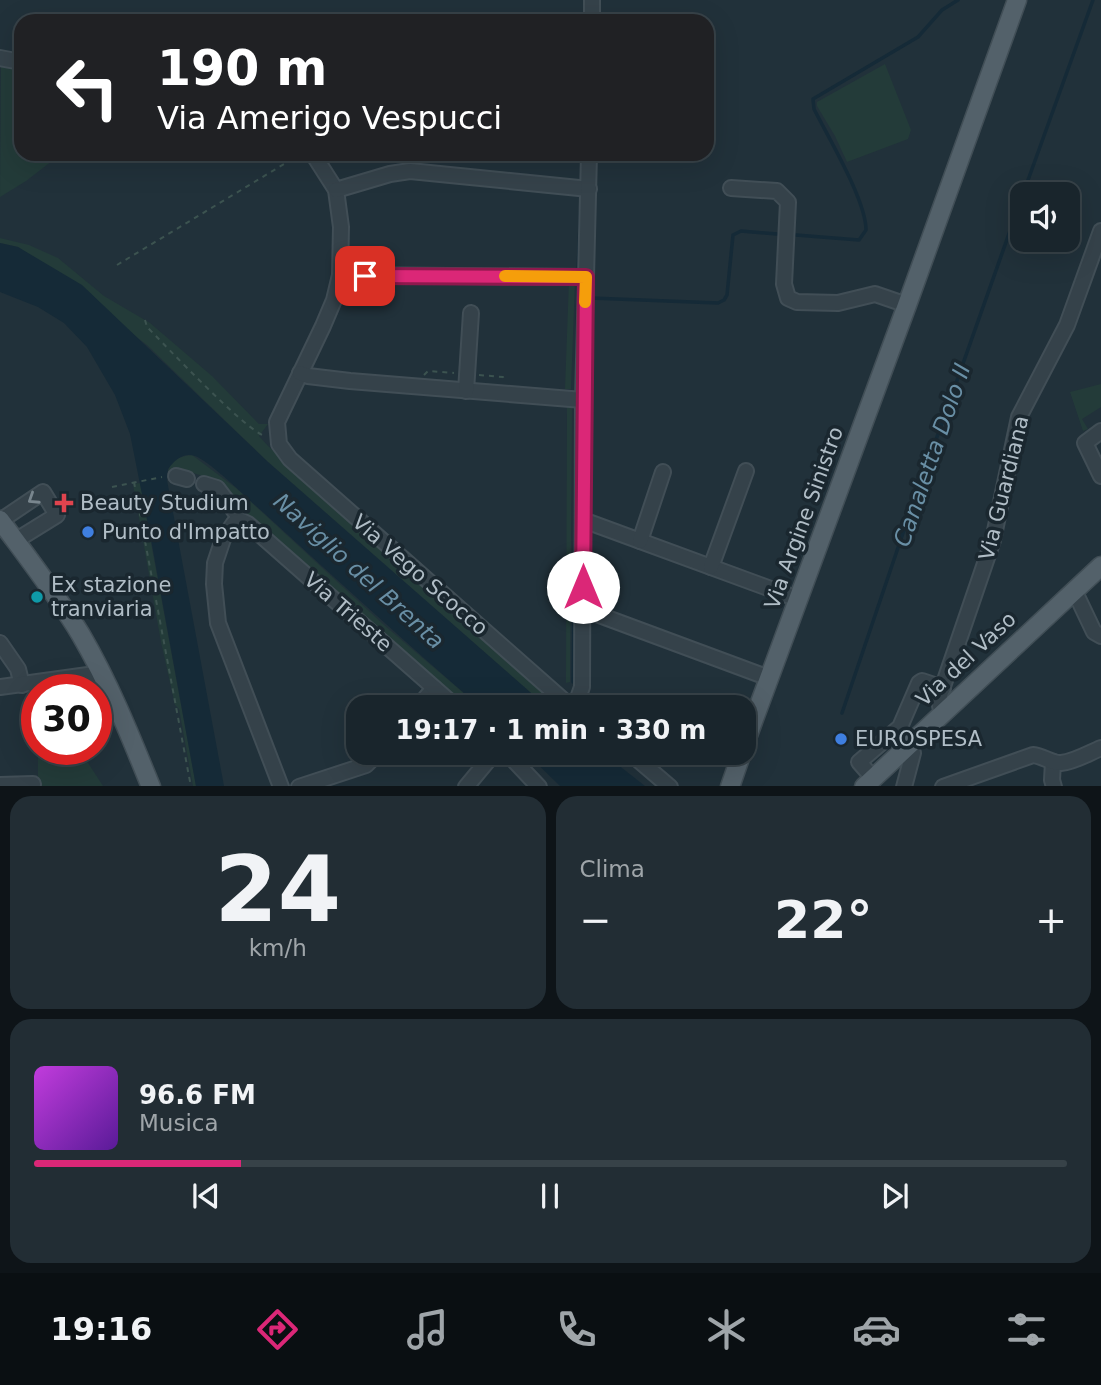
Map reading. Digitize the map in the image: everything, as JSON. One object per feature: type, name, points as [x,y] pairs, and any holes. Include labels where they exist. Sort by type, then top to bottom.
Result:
[{"type":"main road","name":"Via Argine Sinistro","points":[[756,713],[1017,0]]},
{"type":"main road","points":[[0,520],[55,594],[101,671],[151,786]]},
{"type":"main road","name":"Via del Vaso","points":[[868,782],[1101,566]]},
{"type":"main road","points":[[730,786],[737,765]]},
{"type":"street","points":[[277,437],[280,412],[334,300],[340,275],[341,227],[335,190],[317,161]]},
{"type":"street","points":[[579,695],[582,687],[583,520],[577,400],[583,188],[588,161]]},
{"type":"street","points":[[335,190],[410,171],[583,188]]},
{"type":"street","points":[[731,188],[771,190],[781,194],[789,208],[785,289],[792,300],[838,303],[875,294],[907,305]]},
{"type":"street","name":"Via Guardiana","points":[[943,712],[940,706],[943,688],[993,540],[1019,417],[1067,325],[1097,255],[1101,231]]},
{"type":"street","points":[[340,275],[579,277]]},
{"type":"street","points":[[466,391],[471,313]]},
{"type":"street","points":[[300,373],[329,378],[577,400]]},
{"type":"street","points":[[1101,431],[1085,443],[1101,476]]},
{"type":"street","name":"Via Vego Scocco","points":[[277,437],[289,459],[557,695]]},
{"type":"street","points":[[711,567],[746,471]]},
{"type":"street","points":[[640,541],[663,472]]},
{"type":"street","name":"Via Trieste","points":[[205,484],[217,488],[237,517],[442,695]]},
{"type":"street","points":[[0,520],[43,492],[57,515],[15,541]]},
{"type":"street","points":[[237,517],[223,539],[215,563],[218,623],[281,786]]},
{"type":"street","points":[[583,520],[799,598]]},
{"type":"street","points":[[1074,590],[1094,632],[1101,636]]},
{"type":"street","points":[[583,609],[769,678]]},
{"type":"street","points":[[0,643],[18,669],[21,681]]},
{"type":"street","points":[[95,674],[101,671]]},
{"type":"street","points":[[868,782],[859,762],[901,727],[922,681],[943,688]]},
{"type":"street","points":[[0,687],[21,685]]},
{"type":"street","points":[[428,695],[434,688]]},
{"type":"street","points":[[904,786],[913,753],[910,743]]},
{"type":"street","points":[[953,785],[1033,755],[1062,763],[1101,748]]},
{"type":"street","points":[[1053,762],[1054,786]]},
{"type":"street","points":[[299,786],[366,765]]},
{"type":"street","points":[[466,786],[484,765]]},
{"type":"street","points":[[519,765],[539,786]]},
{"type":"street","points":[[645,765],[670,786]]},
{"type":"street","points":[[0,785],[33,784]]},
{"type":"path","points":[[117,265],[288,161]]},
{"type":"path","points":[[145,320],[147,327],[235,414],[260,435],[277,437]]},
{"type":"path","points":[[112,487],[179,477]]},
{"type":"path","points":[[135,482],[191,786]]},
{"type":"green space","points":[[1,63],[14,65],[14,161],[52,161],[0,197]]},
{"type":"green space","points":[[885,64],[911,130],[908,139],[847,162],[817,102]]},
{"type":"green space","points":[[0,238],[29,245],[58,258],[104,296],[150,323],[212,376],[259,424],[268,424],[259,436],[268,446],[549,695],[533,695],[268,462],[147,345],[18,247],[0,243]]},
{"type":"green space","points":[[569,280],[575,281],[571,389],[565,389]]},
{"type":"green space","points":[[1101,384],[1101,407],[1082,419],[1088,429],[1083,431],[1070,392]]},
{"type":"green space","points":[[567,405],[572,405],[570,682],[566,683]]},
{"type":"green space","points":[[192,455],[236,488],[384,625],[466,695],[448,695],[206,481],[206,477],[190,472],[188,477],[168,473],[171,465],[183,456]]},
{"type":"green space","points":[[140,483],[196,786],[193,786],[179,709],[175,705],[161,642],[133,484]]},
{"type":"green space","points":[[38,765],[89,765],[103,786],[38,786]]},
{"type":"water","name":"Naviglio del Brenta","points":[[0,243],[18,247],[82,285],[268,462],[533,695],[466,695],[220,473],[202,459],[183,456],[168,469],[167,480],[224,786],[196,786],[130,434],[115,395],[87,347],[64,323],[38,307],[0,292]]},
{"type":"water","points":[[538,765],[618,765],[645,786],[560,786]]},
{"type":"waterway","points":[[796,235],[859,240],[866,230],[860,202],[814,109],[813,99],[918,37],[942,10],[958,0]]},
{"type":"waterway","name":"Canaletta Dolo II","points":[[1027,182],[1093,0]]},
{"type":"waterway","points":[[578,274],[581,201]]},
{"type":"waterway","points":[[591,298],[718,303],[727,295],[733,235],[741,231],[777,234]]},
{"type":"waterway","name":"Canaletta Dolo II","points":[[842,713],[1010,231]]},
{"type":"waterway","points":[[577,365],[578,282]]},
{"type":"waterway","points":[[573,682],[576,443]]},
{"type":"slow traffic","points":[[505,276],[586,277],[585,302]]},
{"type":"place","name":"Beauty Studium","points":[[64,503]]},
{"type":"place","name":"Punto d'Impatto","points":[[88,532]]},
{"type":"place","name":"Ex stazione tranviaria","points":[[37,597]]},
{"type":"place","name":"EUROSPESA","points":[[841,739]]},
{"type":"route","points":[[365,276],[586,277],[583,587]]}]
